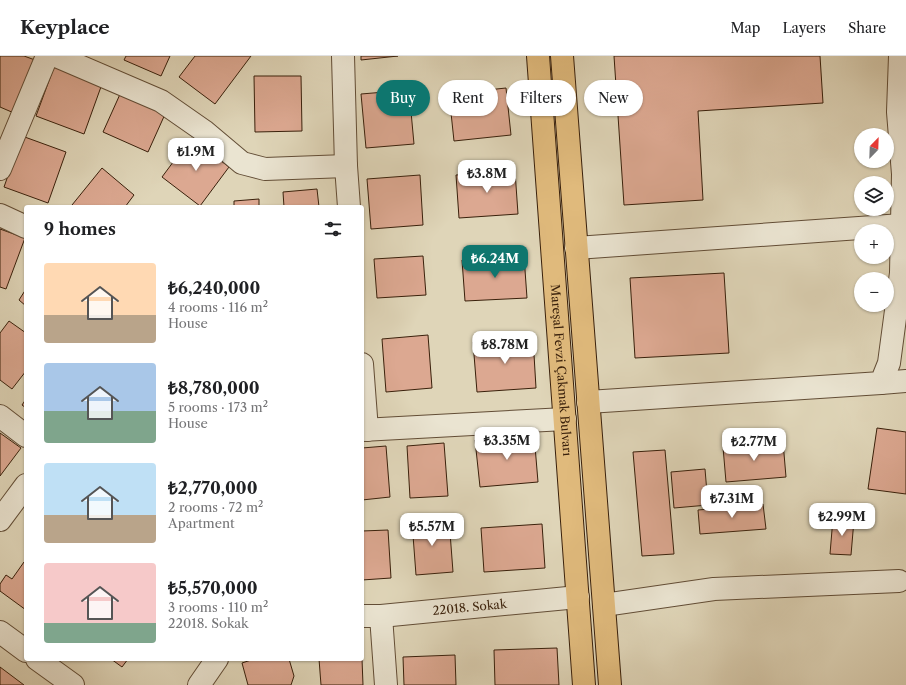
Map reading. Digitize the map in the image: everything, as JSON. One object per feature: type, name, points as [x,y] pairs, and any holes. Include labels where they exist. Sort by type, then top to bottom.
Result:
[{"type":"main road","name":"Mareşal Fevzi Çakmak Bulvarı","points":[[538,56],[584,685]]},
{"type":"main road","points":[[562,56],[610,685]]},
{"type":"street","points":[[0,169],[48,56]]},
{"type":"street","points":[[56,56],[161,101],[204,131],[242,163],[265,169],[346,166]]},
{"type":"street","points":[[343,56],[346,166],[350,205]]},
{"type":"street","points":[[881,383],[889,363],[901,273],[903,174],[898,112],[900,56]]},
{"type":"street","points":[[0,215],[24,226]]},
{"type":"street","points":[[576,248],[902,224]]},
{"type":"street","points":[[588,402],[906,381]]},
{"type":"street","points":[[364,408],[365,430],[565,419]]},
{"type":"street","points":[[0,416],[24,434]]},
{"type":"street","points":[[0,520],[24,488]]},
{"type":"street","points":[[604,606],[714,589],[899,581]]},
{"type":"street","name":"22018. Sokak","points":[[371,616],[578,597]]},
{"type":"street","points":[[371,616],[386,685]]},
{"type":"street","points":[[0,632],[24,650]]},
{"type":"street","points":[[40,661],[72,685]]},
{"type":"building","points":[[0,56],[24,56],[35,60],[14,113],[0,107]]},
{"type":"building","points":[[126,56],[170,56],[161,76],[124,60]]},
{"type":"building","points":[[195,56],[251,56],[215,104],[179,77]]},
{"type":"building","points":[[361,56],[398,56],[361,60]]},
{"type":"building","points":[[614,56],[820,56],[823,103],[698,111],[703,200],[624,205],[618,116],[643,116],[643,80],[616,80]]},
{"type":"building","points":[[54,67],[102,84],[84,134],[36,116]]},
{"type":"building","points":[[254,76],[301,76],[302,131],[255,132]]},
{"type":"building","points":[[506,88],[506,116],[509,116],[511,135],[454,141],[451,116],[498,116],[498,89]]},
{"type":"building","points":[[121,92],[166,112],[148,152],[103,132]]},
{"type":"building","points":[[376,93],[376,116],[411,116],[414,144],[366,148],[361,94]]},
{"type":"building","points":[[22,136],[66,152],[48,203],[4,187]]},
{"type":"building","points":[[191,138],[229,167],[201,205],[199,205],[162,177]]},
{"type":"building","points":[[102,168],[134,195],[126,205],[72,205]]},
{"type":"building","points":[[515,171],[518,214],[459,218],[456,175]]},
{"type":"building","points":[[420,175],[423,225],[371,229],[367,179]]},
{"type":"building","points":[[317,189],[319,205],[284,205],[283,192]]},
{"type":"building","points":[[259,199],[259,205],[234,205],[234,201]]},
{"type":"building","points":[[0,229],[24,238],[24,241],[6,289],[0,287]]},
{"type":"building","points":[[423,256],[426,295],[377,298],[374,259]]},
{"type":"building","points":[[524,256],[527,298],[465,301],[462,260]]},
{"type":"building","points":[[724,273],[729,353],[635,358],[630,278]]},
{"type":"building","points":[[24,292],[24,304],[19,300]]},
{"type":"building","points":[[9,321],[24,332],[24,374],[12,389],[0,380],[0,333]]},
{"type":"building","points":[[428,335],[432,388],[386,392],[382,339]]},
{"type":"building","points":[[533,338],[536,388],[477,392],[473,342]]},
{"type":"building","points":[[877,428],[906,432],[906,494],[868,489]]},
{"type":"building","points":[[0,433],[21,448],[0,476]]},
{"type":"building","points":[[534,434],[538,482],[480,487],[475,440]]},
{"type":"building","points":[[783,442],[786,477],[726,482],[723,447]]},
{"type":"building","points":[[444,443],[448,496],[410,498],[407,446]]},
{"type":"building","points":[[386,446],[390,497],[364,500],[364,448]]},
{"type":"building","points":[[665,450],[674,554],[642,556],[633,452]]},
{"type":"building","points":[[705,469],[708,505],[674,508],[671,472]]},
{"type":"building","points":[[763,504],[766,529],[700,534],[698,510]]},
{"type":"building","points":[[833,518],[854,520],[851,555],[830,554]]},
{"type":"building","points":[[449,519],[453,572],[416,575],[412,522]]},
{"type":"building","points":[[542,524],[545,568],[484,572],[481,528]]},
{"type":"building","points":[[388,530],[391,578],[364,580],[364,531]]},
{"type":"building","points":[[24,562],[24,609],[0,591],[0,584],[6,575],[12,579]]},
{"type":"building","points":[[557,648],[559,685],[495,685],[494,650]]},
{"type":"building","points":[[455,655],[456,685],[404,685],[403,657]]},
{"type":"building","points":[[114,661],[126,661],[122,667]]},
{"type":"building","points":[[248,661],[290,661],[294,676],[291,685],[248,685],[242,663]]},
{"type":"building","points":[[319,661],[362,661],[363,685],[321,685]]},
{"type":"building","points":[[0,667],[24,685],[0,685]]}]
